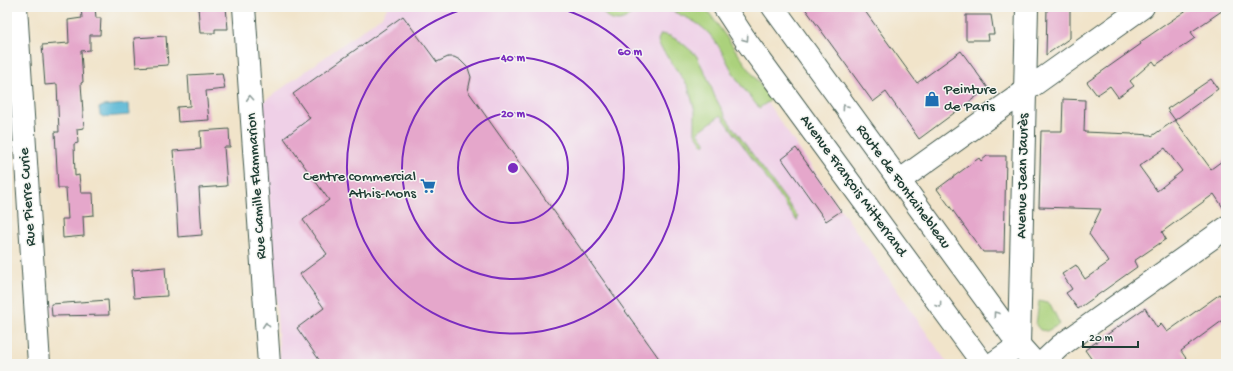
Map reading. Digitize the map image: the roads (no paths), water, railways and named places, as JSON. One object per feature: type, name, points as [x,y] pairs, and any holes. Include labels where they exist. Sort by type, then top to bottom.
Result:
[{"type":"street","name":"Rue Pierre Curie","points":[[16,7],[39,364]]},
{"type":"street","name":"Rue Camille Flammarion","points":[[244,7],[269,364]]},
{"type":"street","name":"Avenue François Mitterrand","points":[[724,7],[747,42],[983,364]]},
{"type":"street","name":"Route de Fontainebleau","points":[[773,7],[1019,345],[1036,364]]},
{"type":"street","name":"Avenue Jean Jaurès","points":[[1019,345],[1027,7]]},
{"type":"street","points":[[899,181],[1143,7]]},
{"type":"street","points":[[1041,364],[1060,346],[1223,237]]},
{"type":"street","points":[[992,364],[1019,345]]},
{"type":"water","points":[[128,104],[129,115],[104,117],[100,115],[99,108],[103,106]]},
{"type":"place","name":"Peinture de Paris","points":[[932,99]]},
{"type":"place","name":"Centre commercial Athis-Mons","points":[[428,186]]}]
